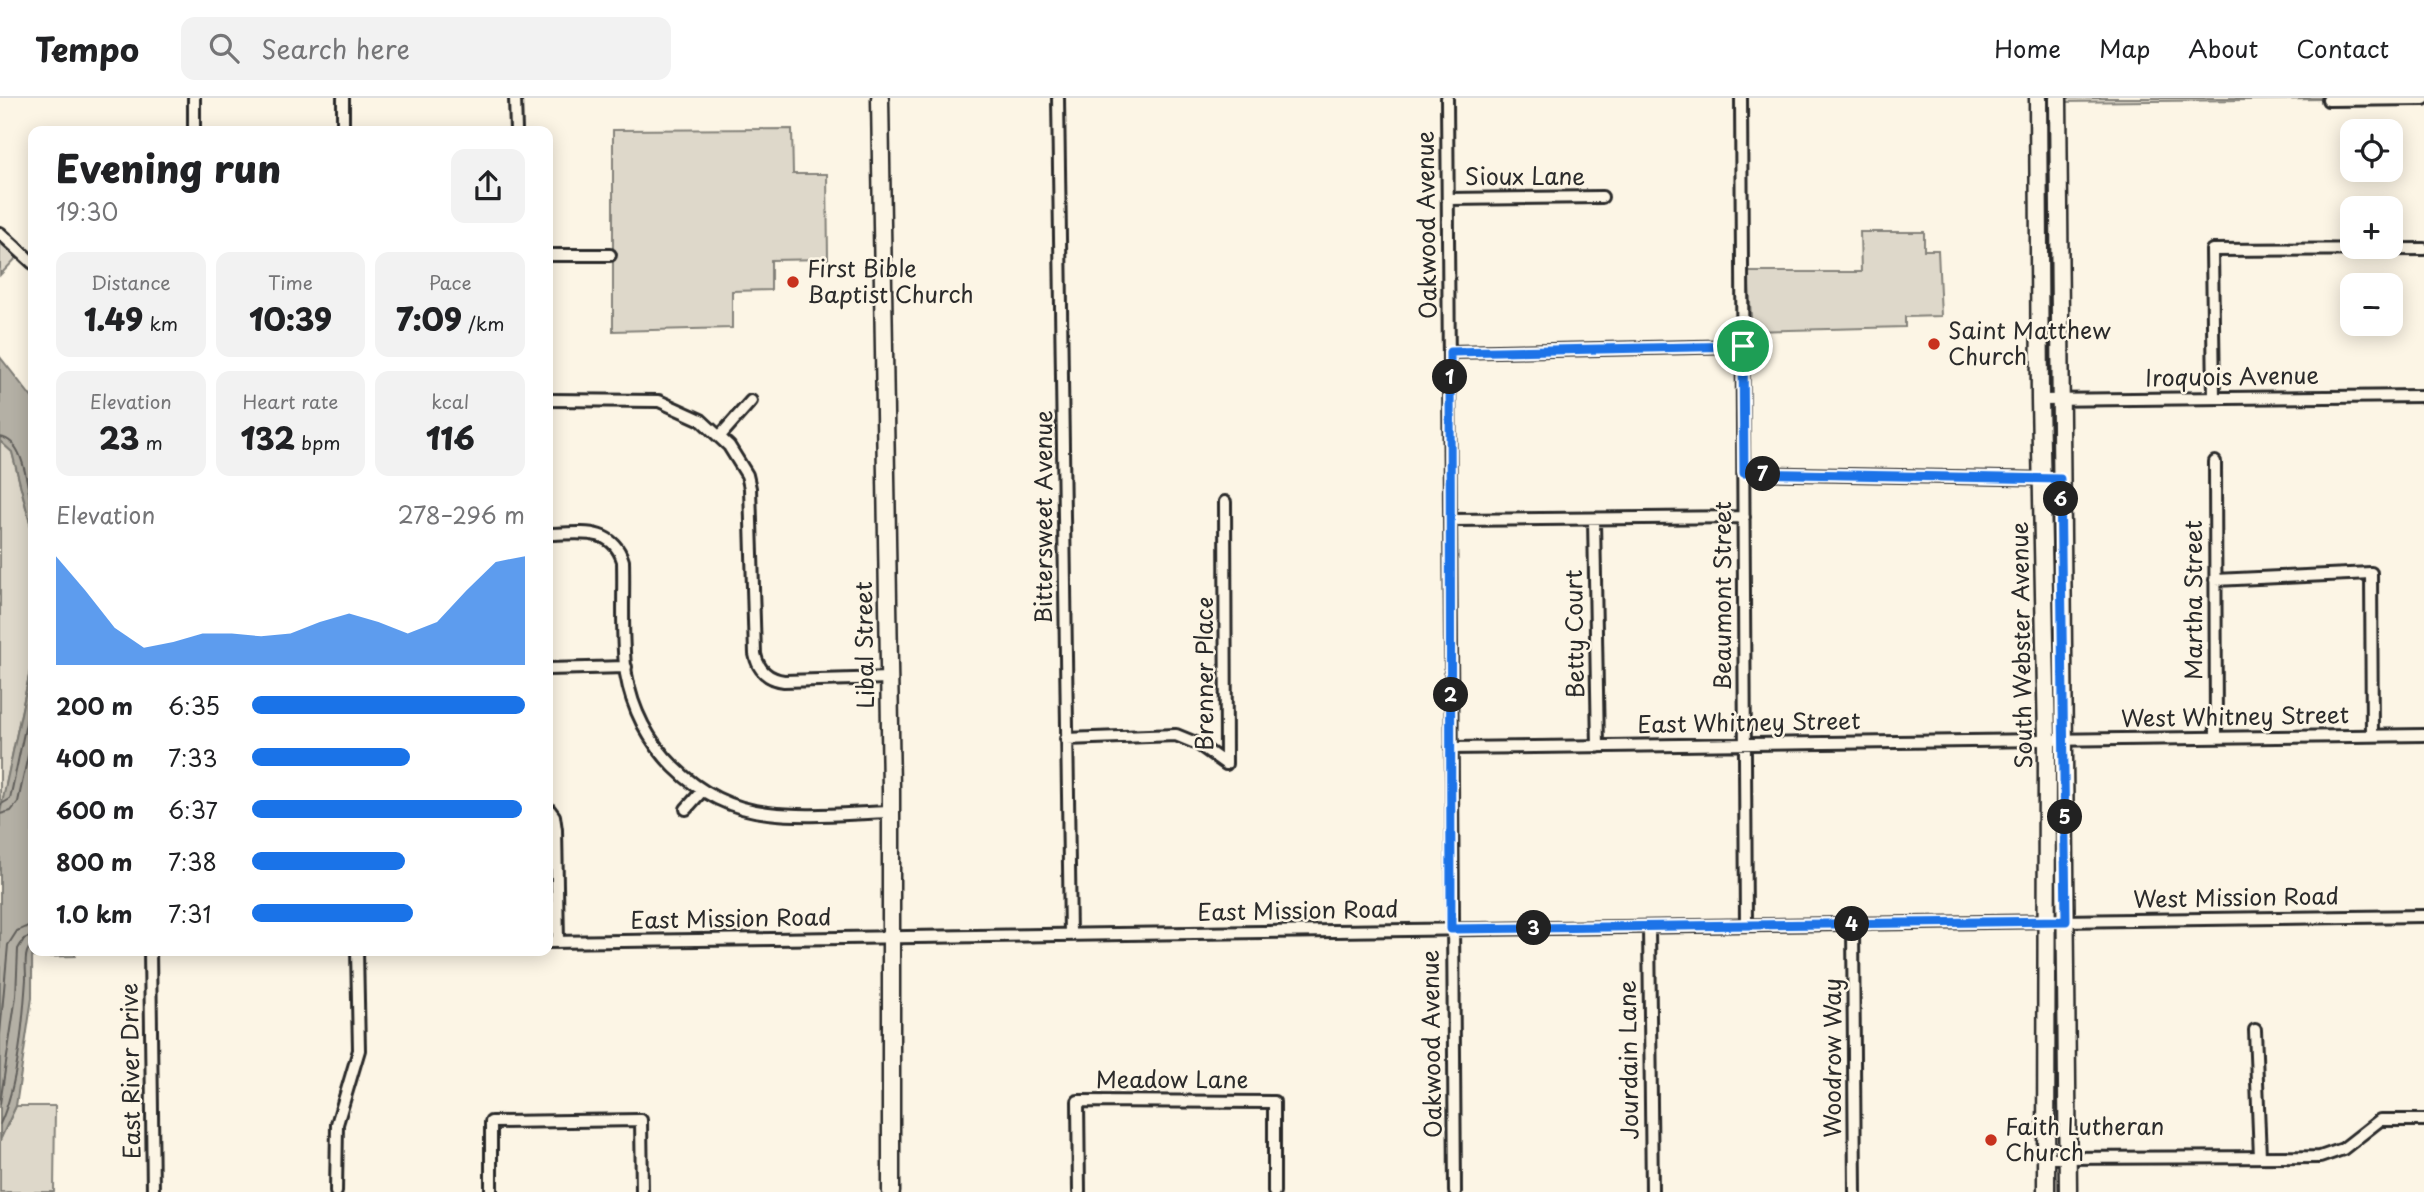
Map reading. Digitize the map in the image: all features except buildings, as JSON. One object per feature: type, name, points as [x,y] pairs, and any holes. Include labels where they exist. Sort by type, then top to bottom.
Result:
[{"type":"main road","name":"Libal Street","points":[[880,98],[891,812],[891,1192]]},
{"type":"main road","name":"South Webster Avenue","points":[[2038,98],[2040,400],[2047,740],[2046,1192]]},
{"type":"main road","name":"South Webster Avenue","points":[[2058,98],[2068,1192]]},
{"type":"street","points":[[194,98],[194,126]]},
{"type":"street","points":[[342,98],[343,126]]},
{"type":"street","points":[[515,98],[516,126]]},
{"type":"street","name":"Bittersweet Avenue","points":[[1058,98],[1070,935]]},
{"type":"street","name":"Oakwood Avenue","points":[[1447,98],[1455,1192]]},
{"type":"street","name":"Beaumont Street","points":[[1741,98],[1746,925]]},
{"type":"street","points":[[2328,100],[2424,99]]},
{"type":"street","name":"Sioux Lane","points":[[1448,199],[1602,197]]},
{"type":"street","points":[[0,233],[28,258]]},
{"type":"street","points":[[2214,398],[2212,250],[2424,249]]},
{"type":"street","points":[[553,255],[610,255]]},
{"type":"street","points":[[1450,352],[1743,346]]},
{"type":"street","name":"Iroquois Avenue","points":[[2040,400],[2424,396]]},
{"type":"street","points":[[553,400],[659,401],[681,409],[720,436],[739,459],[750,488],[755,654],[759,666],[769,677],[784,681],[889,678]]},
{"type":"street","points":[[720,436],[751,401]]},
{"type":"street","name":"Martha Street","points":[[2215,462],[2216,738]]},
{"type":"street","points":[[1744,473],[2060,479]]},
{"type":"street","name":"Brenner Place","points":[[1066,739],[1176,735],[1198,744],[1226,764],[1225,502]]},
{"type":"street","points":[[1452,520],[1744,517]]},
{"type":"street","name":"Betty Court","points":[[1594,520],[1598,747]]},
{"type":"street","points":[[553,534],[600,534],[616,546],[623,561],[626,667],[634,704],[654,743],[676,769],[702,791],[737,806],[766,813],[891,812]]},
{"type":"street","points":[[2215,580],[2371,573],[2372,736]]},
{"type":"street","points":[[553,669],[626,667]]},
{"type":"street","name":"West Whitney Street","points":[[2047,740],[2424,735]]},
{"type":"street","name":"East Whitney Street","points":[[1451,748],[2047,740]]},
{"type":"street","points":[[686,809],[702,791]]},
{"type":"street","points":[[553,815],[556,830],[553,942]]},
{"type":"street","name":"West Mission Road","points":[[2048,921],[2424,916]]},
{"type":"street","name":"East Mission Road","points":[[553,942],[2048,921]]},
{"type":"street","name":"Woodrow Way","points":[[1853,924],[1855,1192]]},
{"type":"street","name":"Jourdain Lane","points":[[1649,927],[1652,1192]]},
{"type":"street","name":"East River Drive","points":[[150,956],[153,1192]]},
{"type":"street","points":[[336,1192],[337,1124],[359,1050],[357,956]]},
{"type":"street","points":[[2255,1030],[2260,1157]]},
{"type":"street","name":"Meadow Lane","points":[[1079,1192],[1078,1101],[1273,1102],[1274,1192]]},
{"type":"street","points":[[491,1192],[491,1122],[641,1120],[642,1192]]},
{"type":"street","points":[[2045,1158],[2329,1155],[2343,1149],[2380,1121],[2424,1120]]},
{"type":"shaded area","points":[[2058,98],[2424,98],[2058,102]]},
{"type":"shaded area","points":[[792,129],[793,174],[827,174],[828,259],[771,260],[771,290],[732,291],[732,328],[613,331],[613,130]]},
{"type":"shaded area","points":[[1860,232],[1924,232],[1924,250],[1938,250],[1941,316],[1905,317],[1905,327],[1752,331],[1748,272],[1861,272]]},
{"type":"shaded area","points":[[0,233],[22,252],[0,275]]},
{"type":"shaded area","points":[[0,441],[12,452],[28,515],[28,681],[0,813]]},
{"type":"shaded area","points":[[16,1106],[55,1106],[54,1192],[0,1192],[0,1140]]},
{"type":"water","points":[[0,357],[28,393],[28,515],[12,452],[0,441]]},
{"type":"water","points":[[28,681],[28,956],[32,956],[32,998],[16,1106],[0,1140],[0,813]]},
{"type":"place","name":"First Bible Baptist Church","points":[[793,282]]},
{"type":"place","name":"Saint Matthew Church","points":[[1934,344]]},
{"type":"place","name":"Faith Lutheran Church","points":[[1991,1140]]},
{"type":"route","points":[[1743,346],[1744,473],[2060,479],[2066,921],[1451,929],[1450,352],[1743,346]]}]
